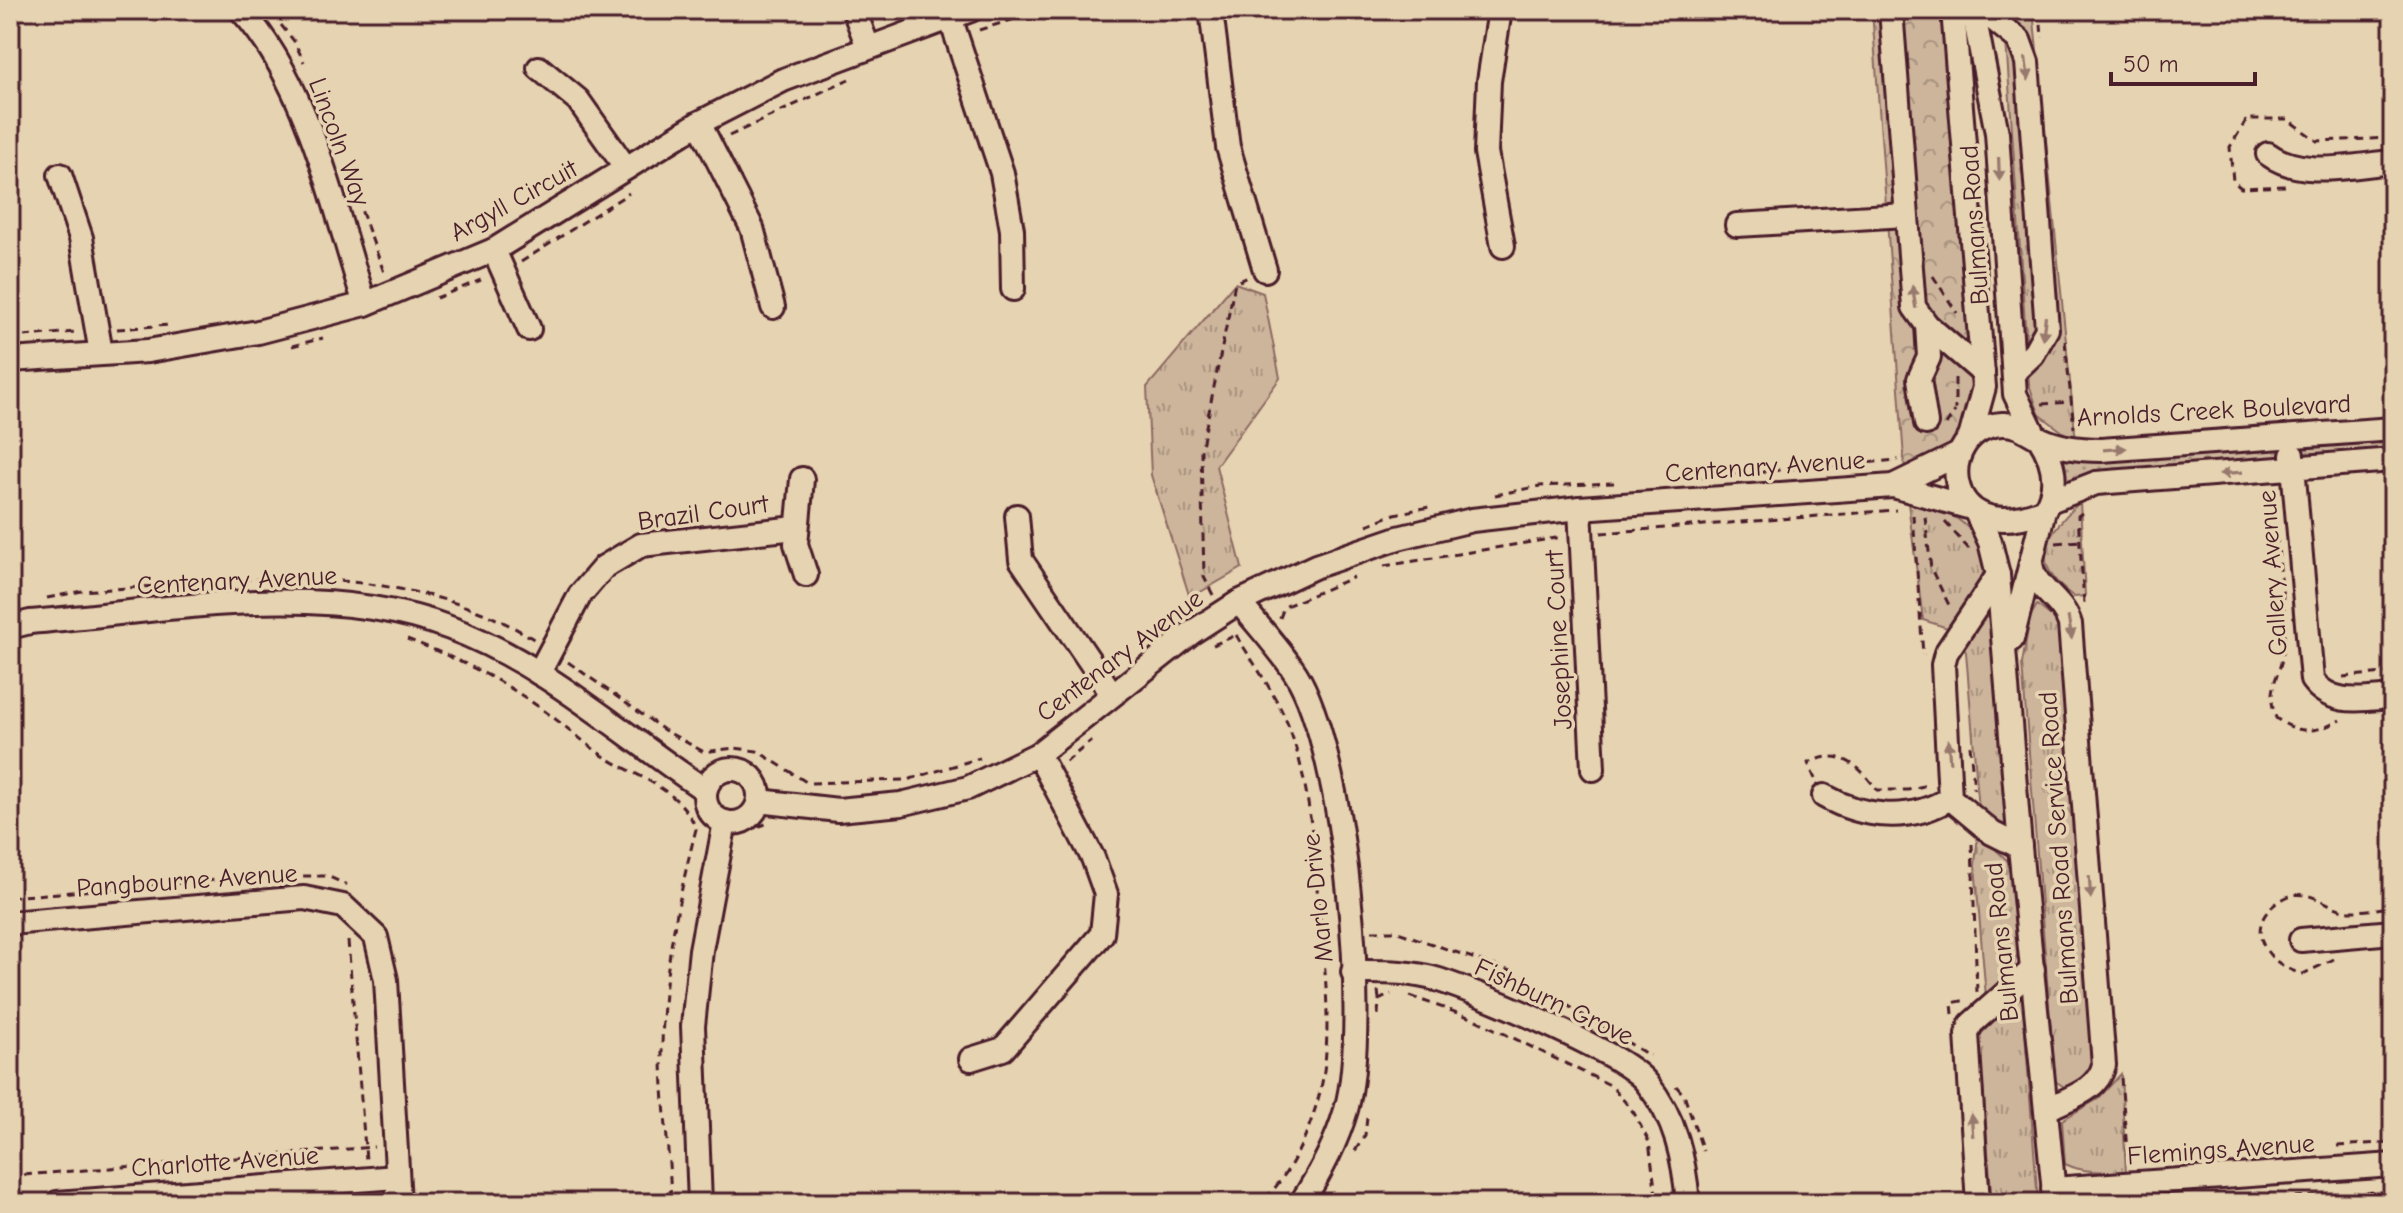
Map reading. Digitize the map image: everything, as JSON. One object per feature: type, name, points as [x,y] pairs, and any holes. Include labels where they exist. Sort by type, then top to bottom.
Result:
[{"type":"street","points":[[1211,10],[1228,147],[1265,270]]},
{"type":"street","points":[[1500,10],[1489,81],[1486,152],[1503,246]]},
{"type":"street","points":[[1891,10],[1914,307],[1927,325],[1983,373]]},
{"type":"street","name":"Bulmans Road","points":[[1953,10],[1983,373],[1981,401],[1965,446]]},
{"type":"street","name":"Bulmans Road","points":[[1973,10],[1997,133],[2019,408],[2036,436]]},
{"type":"street","points":[[1982,10],[2019,40],[2027,62],[2047,329],[2033,354],[2014,372]]},
{"type":"street","name":"Lincoln Way","points":[[232,14],[258,28],[291,85],[365,304]]},
{"type":"street","name":"Argyll Circuit","points":[[10,360],[100,342],[148,351],[258,332],[365,304],[494,250],[699,123],[783,80],[861,29],[961,14]]},
{"type":"street","points":[[961,14],[1002,173],[1012,230],[1013,289]]},
{"type":"street","points":[[539,68],[578,100],[626,168]]},
{"type":"street","points":[[699,123],[752,228],[773,307]]},
{"type":"street","points":[[2268,154],[2279,162],[2306,168],[2393,162]]},
{"type":"street","points":[[60,175],[81,238],[100,342]]},
{"type":"street","points":[[1737,225],[1906,215]]},
{"type":"street","points":[[494,250],[529,329]]},
{"type":"street","points":[[1926,423],[1919,379],[1929,357],[1927,325]]},
{"type":"street","points":[[1929,357],[1957,350]]},
{"type":"street","points":[[2047,505],[2053,469],[2036,436],[2018,426],[2001,424],[1984,428],[1965,446],[1957,483],[1974,510],[2007,521],[2047,505],[2096,483],[2393,460]]},
{"type":"street","name":"Arnolds Creek Boulevard","points":[[2036,436],[2074,448],[2101,450],[2393,429]]},
{"type":"street","points":[[2291,436],[2293,468]]},
{"type":"street","name":"Centenary Avenue","points":[[1893,486],[1965,446]]},
{"type":"street","name":"Gallery Avenue","points":[[2293,468],[2308,668],[2312,680],[2331,697],[2344,700],[2393,697]]},
{"type":"street","name":"Brazil Court","points":[[802,479],[796,544],[806,575]]},
{"type":"street","name":"Centenary Avenue","points":[[759,801],[838,810],[901,804],[968,788],[1038,754],[1112,694],[1231,608],[1316,566],[1398,538],[1472,520],[1580,508],[1893,486],[1974,510]]},
{"type":"street","name":"Bulmans Road","points":[[2007,676],[2015,614],[2047,505]]},
{"type":"street","name":"Josephine Court","points":[[1580,508],[1593,769]]},
{"type":"street","name":"Bulmans Road","points":[[1974,510],[1990,542],[1998,575],[2020,847],[2054,1196]]},
{"type":"street","points":[[1017,516],[1021,560],[1112,694]]},
{"type":"street","name":"Brazil Court","points":[[539,673],[580,595],[604,567],[641,545],[796,528]]},
{"type":"street","name":"Bulmans Road Service Road","points":[[2031,564],[2032,574],[2060,602],[2070,624],[2104,1065],[2101,1076],[2086,1091],[2046,1110]]},
{"type":"street","points":[[1824,796],[1872,815],[1929,810],[1950,798],[1943,665],[1957,636],[1998,575]]},
{"type":"street","name":"Centenary Avenue","points":[[10,627],[30,622],[223,605],[343,601],[450,628],[539,673],[705,790]]},
{"type":"street","name":"Marlo Drive","points":[[1231,608],[1297,675],[1327,755],[1342,838],[1358,1029],[1346,1109],[1322,1171],[1301,1203]]},
{"type":"street","points":[[971,1059],[1003,1049],[1102,934],[1106,894],[1093,858],[1038,754]]},
{"type":"street","points":[[724,769],[742,770],[756,782],[759,801],[750,817],[725,822],[710,812],[705,790],[715,774],[724,769]]},
{"type":"street","name":"Bulmans Road Service Road","points":[[1950,798],[2005,842],[2020,847]]},
{"type":"street","points":[[700,1203],[693,1026],[701,950],[725,822]]},
{"type":"street","name":"Pangbourne Avenue","points":[[10,923],[304,898],[343,906],[376,937],[386,980],[399,1203]]},
{"type":"street","points":[[2301,940],[2393,932]]},
{"type":"street","name":"Bulmans Road Service Road","points":[[1978,1203],[1967,1034],[1971,1024],[2033,969]]},
{"type":"street","name":"Fishburn Grove","points":[[1353,972],[1404,972],[1438,980],[1625,1063],[1646,1081],[1678,1136],[1688,1203]]},
{"type":"street","name":"Flemings Avenue","points":[[2054,1196],[2393,1165]]},
{"type":"street","name":"Charlotte Avenue","points":[[57,1203],[397,1177]]},
{"type":"path","points":[[214,10],[232,14]]},
{"type":"path","points":[[861,29],[885,19],[882,10]]},
{"type":"path","points":[[2029,10],[2040,17],[2040,10]]},
{"type":"path","points":[[1930,269],[1963,331],[1954,363],[1955,410]]},
{"type":"path","points":[[1231,608],[1204,577],[1201,451],[1235,283],[1265,270]]},
{"type":"path","points":[[10,337],[100,342],[170,325]]},
{"type":"path","points":[[1665,480],[1910,460]]},
{"type":"path","points":[[1482,497],[1540,486],[1619,483]]},
{"type":"path","points":[[1366,525],[1395,514],[1439,506]]},
{"type":"path","points":[[1371,569],[1582,534],[1898,510]]},
{"type":"path","points":[[1925,514],[1931,569],[1948,598],[1957,636]]},
{"type":"path","points":[[1913,515],[1923,666]]},
{"type":"path","points":[[1283,627],[1279,618],[1284,607],[1359,574]]},
{"type":"path","points":[[236,581],[300,576],[407,590],[486,615],[520,630],[664,730],[704,752],[734,748],[757,751],[808,783],[907,780],[987,756]]},
{"type":"path","points":[[39,600],[82,591],[188,584]]},
{"type":"path","points":[[1140,645],[1160,627],[1186,611]]},
{"type":"path","points":[[395,634],[467,662],[542,709],[602,755],[672,795],[693,822],[696,829],[674,917],[664,993],[662,1055],[671,1203]]},
{"type":"path","points":[[1236,635],[1287,723],[1302,769],[1315,835],[1325,971],[1321,1089],[1306,1134],[1283,1182],[1261,1203]]},
{"type":"path","points":[[2337,674],[2343,677],[2393,672]]},
{"type":"path","points":[[1953,1019],[1952,1003],[1977,995],[1975,805],[1969,742]]},
{"type":"path","points":[[1824,796],[1808,763],[1825,756],[1859,765],[1877,790],[1908,790],[1928,785]]},
{"type":"path","points":[[10,897],[266,876],[327,876],[351,888]]},
{"type":"path","points":[[2311,896],[2344,910],[2393,907]]},
{"type":"path","points":[[1364,931],[1371,941],[1377,972],[1377,1024]]},
{"type":"path","points":[[10,1176],[365,1148],[351,948],[346,937]]},
{"type":"path","points":[[1379,1000],[1399,993],[1474,1019],[1612,1086],[1634,1113],[1649,1142],[1657,1203]]},
{"type":"path","points":[[1350,1159],[1365,1135],[1368,1103]]},
{"type":"path","points":[[2197,1203],[2393,1191]]},
{"type":"green space","points":[[1872,10],[1953,10],[1978,376],[1969,430],[1947,475],[1905,473]]},
{"type":"green space","points":[[2004,10],[2033,10],[2076,442],[2039,414],[2029,384]]},
{"type":"green space","points":[[1235,283],[1263,293],[1280,378],[1216,466],[1242,568],[1190,598],[1151,475],[1147,387]]},
{"type":"green space","points":[[2393,437],[2393,455],[2058,489],[2056,455],[2075,461]]},
{"type":"green space","points":[[2080,502],[2085,596],[2074,597],[2050,573],[2046,550],[2057,527]]},
{"type":"green space","points":[[1908,503],[1936,509],[1955,518],[1972,531],[1989,554],[2007,829],[1992,823],[1979,811],[1966,652],[1951,629],[1923,620]]},
{"type":"green space","points":[[2037,605],[2056,620],[2064,633],[2097,1065],[2080,1087],[2066,1088],[2055,1081],[2022,664],[2030,617]]},
{"type":"green space","points":[[1978,833],[2010,863],[2019,949],[2012,971],[1986,997],[1975,865]]},
{"type":"green space","points":[[2022,992],[2038,1203],[1992,1203],[1979,1036]]},
{"type":"green space","points":[[2121,1074],[2126,1174],[2087,1171],[2065,1164],[2062,1120],[2098,1099]]}]
